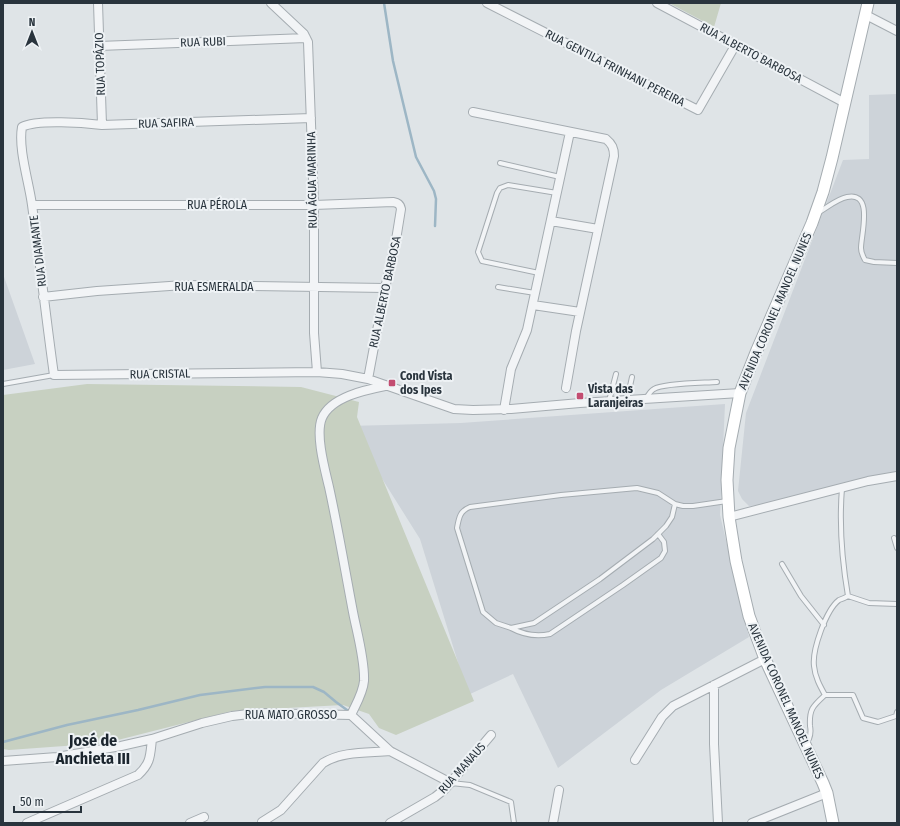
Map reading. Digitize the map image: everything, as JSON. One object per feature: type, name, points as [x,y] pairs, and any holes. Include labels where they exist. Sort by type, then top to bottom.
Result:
[{"type":"street","name":"RUA TOPÁZIO","points":[[98,3],[102,125]]},
{"type":"street","points":[[271,3],[306,38]]},
{"type":"street","name":"RUA GENTILA FRINHANI PEREIRA","points":[[487,3],[698,110],[736,44]]},
{"type":"street","name":"RUA ALBERTO BARBOSA","points":[[657,3],[845,103]]},
{"type":"street","name":"AVENIDA CORONEL MANOEL NUNES","points":[[833,823],[827,793],[765,659],[748,616],[736,561],[729,517],[729,448],[740,393],[815,214],[832,158],[868,3]]},
{"type":"street","points":[[866,15],[897,31]]},
{"type":"street","name":"RUA RUBI","points":[[99,46],[306,38]]},
{"type":"street","name":"RUA ÁGUA MARINHA","points":[[306,38],[308,42],[314,205],[313,288],[317,372]]},
{"type":"street","points":[[473,112],[606,139],[611,143],[614,149],[614,156],[580,312],[566,388]]},
{"type":"street","name":"RUA SAFIRA","points":[[22,127],[34,123],[86,123],[102,125],[311,118]]},
{"type":"street","name":"RUA DIAMANTE","points":[[22,127],[22,141],[32,205],[54,375]]},
{"type":"street","points":[[504,410],[511,369],[527,330],[533,305],[570,132]]},
{"type":"street","name":"RUA PÉROLA","points":[[32,205],[314,205],[393,202],[397,202],[400,205]]},
{"type":"street","name":"RUA ALBERTO BARBOSA","points":[[368,379],[385,288],[395,246],[401,209],[400,205]]},
{"type":"street","points":[[551,221],[598,229]]},
{"type":"street","name":"RUA ESMERALDA","points":[[43,297],[97,291],[184,285],[385,288]]},
{"type":"street","points":[[533,305],[580,312]]},
{"type":"street","name":"RUA CRISTAL","points":[[54,375],[317,372],[342,374],[368,379],[454,409],[473,410],[504,410],[609,401],[740,393]]},
{"type":"street","name":"RUA MATO GROSSO","points":[[3,761],[57,757],[152,739],[202,723],[232,716],[257,713],[351,715],[361,695],[364,681],[361,653],[340,536],[322,460],[320,433],[322,418],[332,406],[345,397],[361,391],[385,386]]},
{"type":"street","points":[[729,517],[868,481],[897,476]]},
{"type":"street","points":[[635,760],[667,711],[673,706],[765,659]]},
{"type":"street","points":[[714,685],[714,744],[718,823]]},
{"type":"street","points":[[351,715],[390,751],[451,783]]},
{"type":"street","name":"RUA MANAUS","points":[[390,823],[435,797],[451,783],[491,735]]},
{"type":"street","points":[[27,823],[138,775],[146,768],[149,761],[152,739]]},
{"type":"street","points":[[262,822],[280,810],[323,763],[331,758],[390,751]]},
{"type":"street","points":[[552,823],[559,790]]},
{"type":"street","points":[[752,823],[827,793]]},
{"type":"street","points":[[190,823],[204,817]]},
{"type":"lane","points":[[500,163],[560,177]]},
{"type":"lane","points":[[540,273],[482,261],[478,252],[497,193],[500,188],[508,185],[556,193]]},
{"type":"lane","points":[[815,214],[838,201],[848,197],[855,197],[860,200],[864,206],[865,212],[861,248],[862,255],[865,260],[874,262],[897,262]]},
{"type":"lane","points":[[498,287],[535,293]]},
{"type":"lane","points":[[609,401],[616,374]]},
{"type":"lane","name":"RUA CRISTAL","points":[[3,384],[54,375]]},
{"type":"lane","points":[[627,400],[632,377]]},
{"type":"lane","points":[[646,399],[654,388],[717,382]]},
{"type":"lane","points":[[658,534],[664,542],[665,551],[661,558],[550,634],[538,636],[520,633],[496,623],[483,612],[457,528],[459,517],[465,509],[470,507],[561,495],[637,488],[658,493],[675,504],[683,506],[728,501]]},
{"type":"lane","points":[[842,488],[840,511],[843,568],[848,596]]},
{"type":"lane","points":[[511,628],[534,623],[600,579],[658,534],[666,526],[672,517],[675,504]]},
{"type":"lane","points":[[894,538],[897,548]]},
{"type":"lane","points":[[782,564],[801,596],[824,625]]},
{"type":"lane","points":[[825,695],[817,679],[814,665],[815,648],[827,616],[839,601],[848,596],[869,603],[897,604]]},
{"type":"lane","points":[[804,741],[810,736],[811,710],[814,704],[825,695],[854,695],[863,718],[878,722],[896,716],[897,712]]},
{"type":"lane","points":[[451,783],[470,785],[511,802],[514,823]]},
{"type":"shaded area","points":[[897,94],[897,472],[762,505],[749,506],[742,499],[738,491],[746,413],[843,160],[869,159],[869,95]]},
{"type":"shaded area","points":[[3,274],[35,364],[3,370]]},
{"type":"shaded area","points":[[725,404],[720,515],[749,637],[661,690],[558,768],[513,674],[468,695],[420,539],[349,426],[461,423]]},
{"type":"green space","points":[[669,3],[721,3],[714,27]]},
{"type":"green space","points":[[87,384],[301,387],[359,402],[357,417],[474,701],[396,735],[379,728],[369,714],[343,705],[232,711],[106,743],[9,750],[3,749],[3,395]]},
{"type":"waterway","points":[[384,3],[393,61],[416,157],[434,191],[436,199],[435,226]]},
{"type":"waterway","points":[[3,742],[67,725],[200,695],[265,687],[313,687],[324,692],[347,710]]},
{"type":"place","name":"Cond Vista dos Ipes","points":[[392,383]]},
{"type":"place","name":"Vista das Laranjeiras","points":[[580,396]]},
{"type":"district","name":"José de Anchieta III","points":[[93,749]]}]
